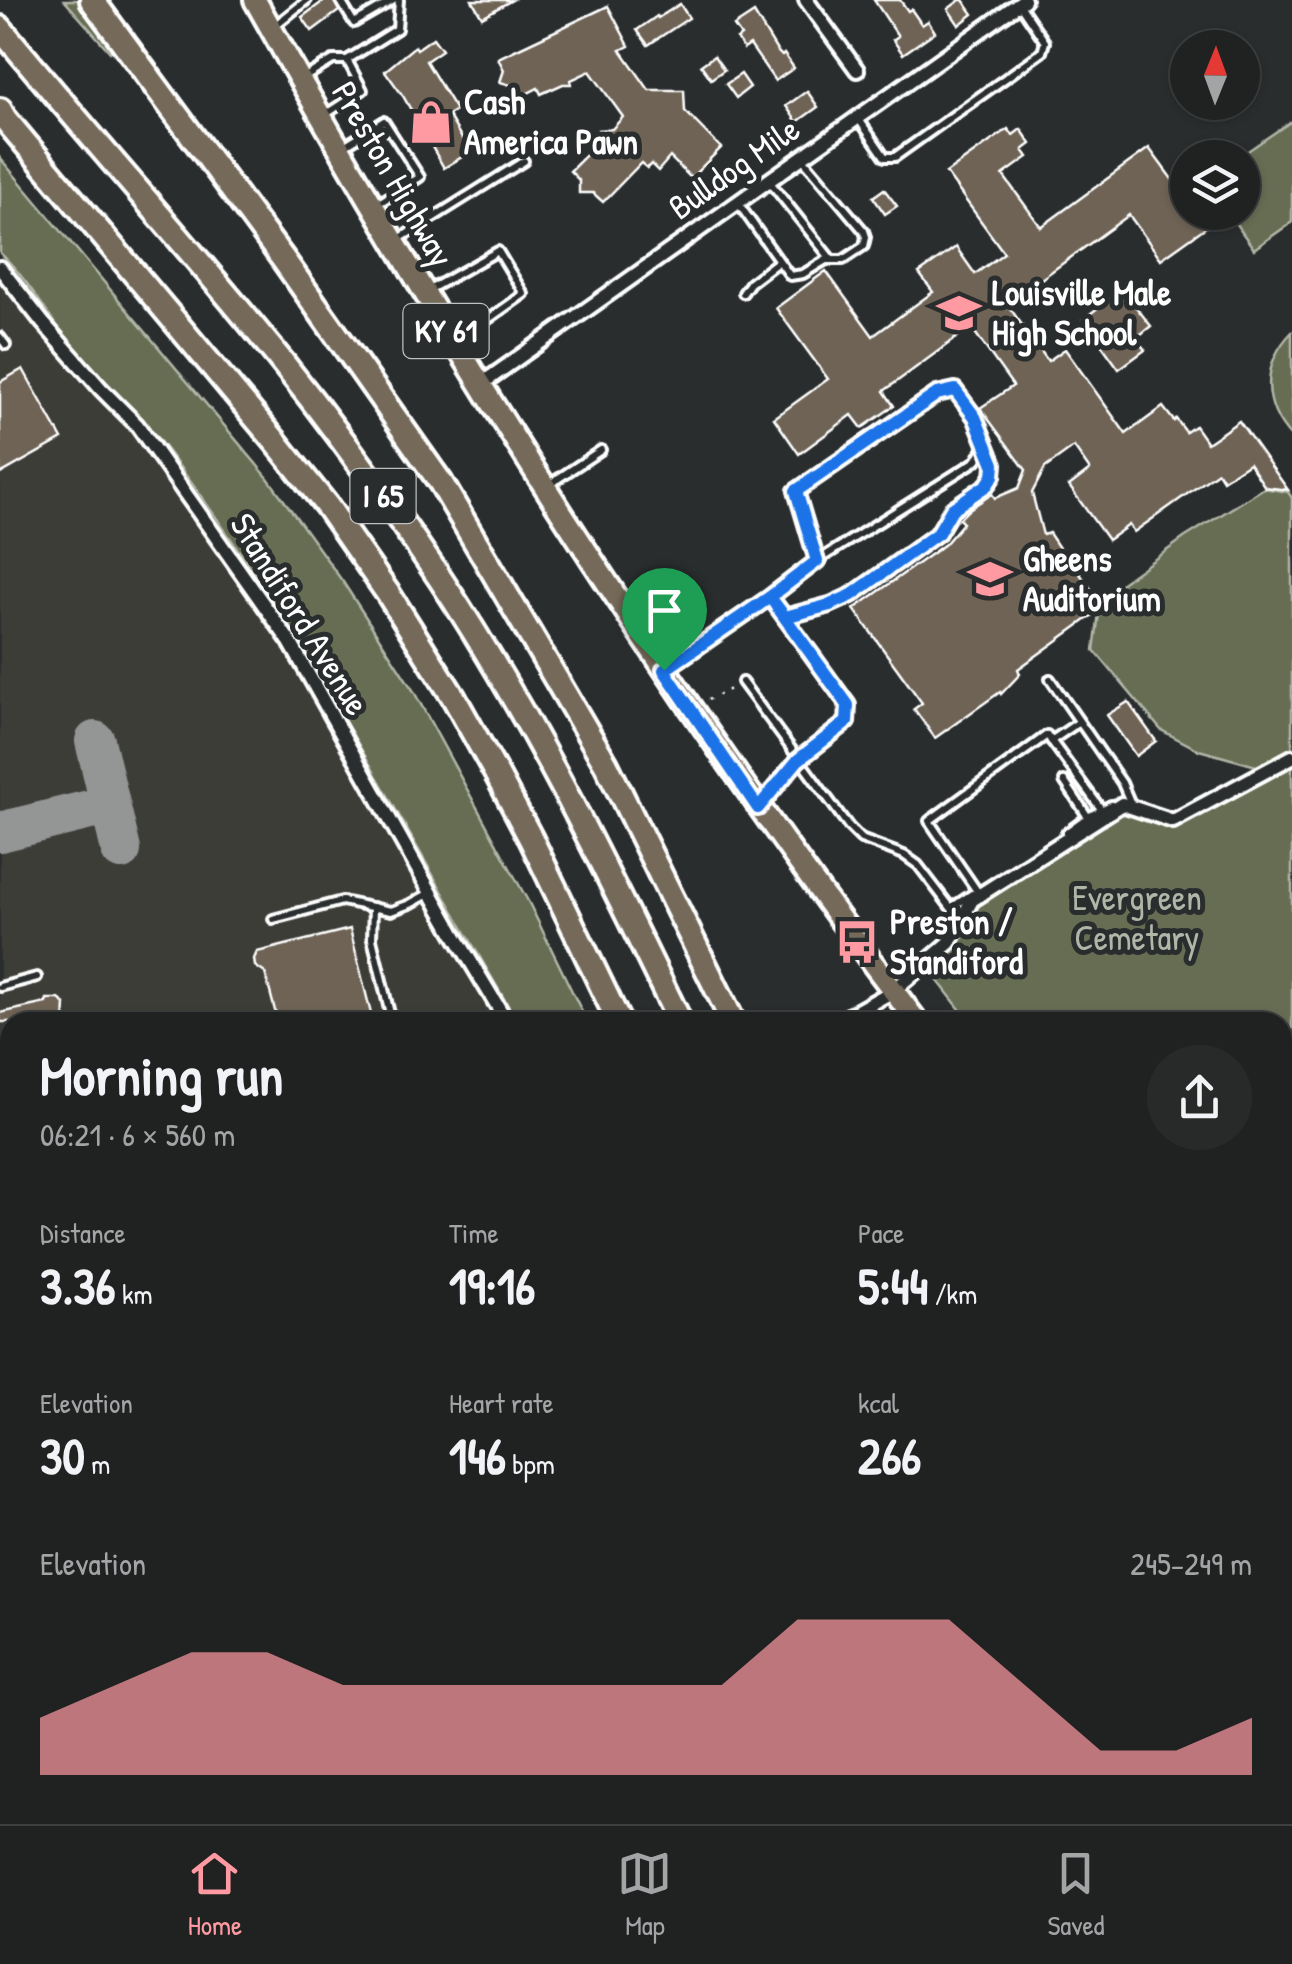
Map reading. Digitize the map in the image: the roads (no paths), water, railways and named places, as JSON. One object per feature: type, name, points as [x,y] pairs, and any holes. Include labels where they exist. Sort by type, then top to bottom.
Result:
[{"type":"highway","points":[[92,0],[283,259],[441,483],[606,764],[728,1012]]},
{"type":"highway","name":"I 65","points":[[0,28],[281,360],[440,578],[558,774],[675,1012]]},
{"type":"highway","name":"I 65","points":[[2,115],[328,506],[390,596],[496,772],[613,1012]]},
{"type":"main road","name":"Preston Highway","points":[[255,0],[423,294],[664,670],[758,808],[909,1012]]},
{"type":"street","points":[[806,0],[856,70]]},
{"type":"street","name":"Bulldog Mile","points":[[480,384],[1021,2]]},
{"type":"street","name":"Standiford Avenue","points":[[0,268],[89,376],[137,425],[290,642],[501,1012]]},
{"type":"street","points":[[856,1012],[893,991],[949,943],[972,900],[1126,804],[1174,821],[1292,757]]},
{"type":"lane","points":[[271,28],[307,0]]},
{"type":"lane","points":[[301,80],[333,60],[347,60],[396,29],[396,0],[354,22],[340,0]]},
{"type":"lane","points":[[857,117],[886,157],[896,157],[1042,52],[1045,42],[1021,2]]},
{"type":"lane","points":[[322,117],[363,90],[347,60]]},
{"type":"lane","points":[[340,148],[384,121],[420,178],[373,207]]},
{"type":"lane","points":[[737,202],[786,272],[795,276],[831,259],[843,260],[864,246],[864,231],[801,157]]},
{"type":"lane","points":[[394,242],[524,161]]},
{"type":"lane","points":[[768,180],[831,259]]},
{"type":"lane","points":[[423,294],[498,251],[524,294],[454,343]]},
{"type":"lane","points":[[743,294],[750,283],[779,261]]},
{"type":"lane","points":[[0,336],[6,345]]},
{"type":"lane","points":[[785,617],[852,595],[938,533],[952,509],[987,485],[994,464],[975,417],[955,390],[937,394],[796,491],[817,561]]},
{"type":"lane","points":[[664,670],[817,561],[976,461],[986,444]]},
{"type":"lane","points":[[546,487],[601,450]]},
{"type":"lane","points":[[770,597],[848,705],[847,722],[798,760]]},
{"type":"lane","points":[[951,908],[1088,817],[1117,803],[1126,804],[1122,784],[1050,679]]},
{"type":"lane","points":[[742,682],[861,839],[904,855],[918,865],[956,918],[949,943]]},
{"type":"lane","points":[[1052,742],[1079,722]]},
{"type":"lane","points":[[977,891],[929,821],[1047,735],[1101,810]]},
{"type":"lane","points":[[1064,781],[1088,817]]},
{"type":"lane","points":[[273,918],[342,901],[391,911],[431,892]]},
{"type":"lane","points":[[373,907],[372,939],[390,1012]]},
{"type":"lane","points":[[0,987],[37,978]]},
{"type":"place","name":"Cash America Pawn","points":[[431,122]]},
{"type":"place","name":"Louisville Male High School","points":[[959,313]]},
{"type":"place","name":"Gheens Auditorium","points":[[990,579]]},
{"type":"place","name":"Preston / Standiford","points":[[857,942]]},
{"type":"park label","name":"Evergreen Cemetary","points":[[1137,918]]}]
